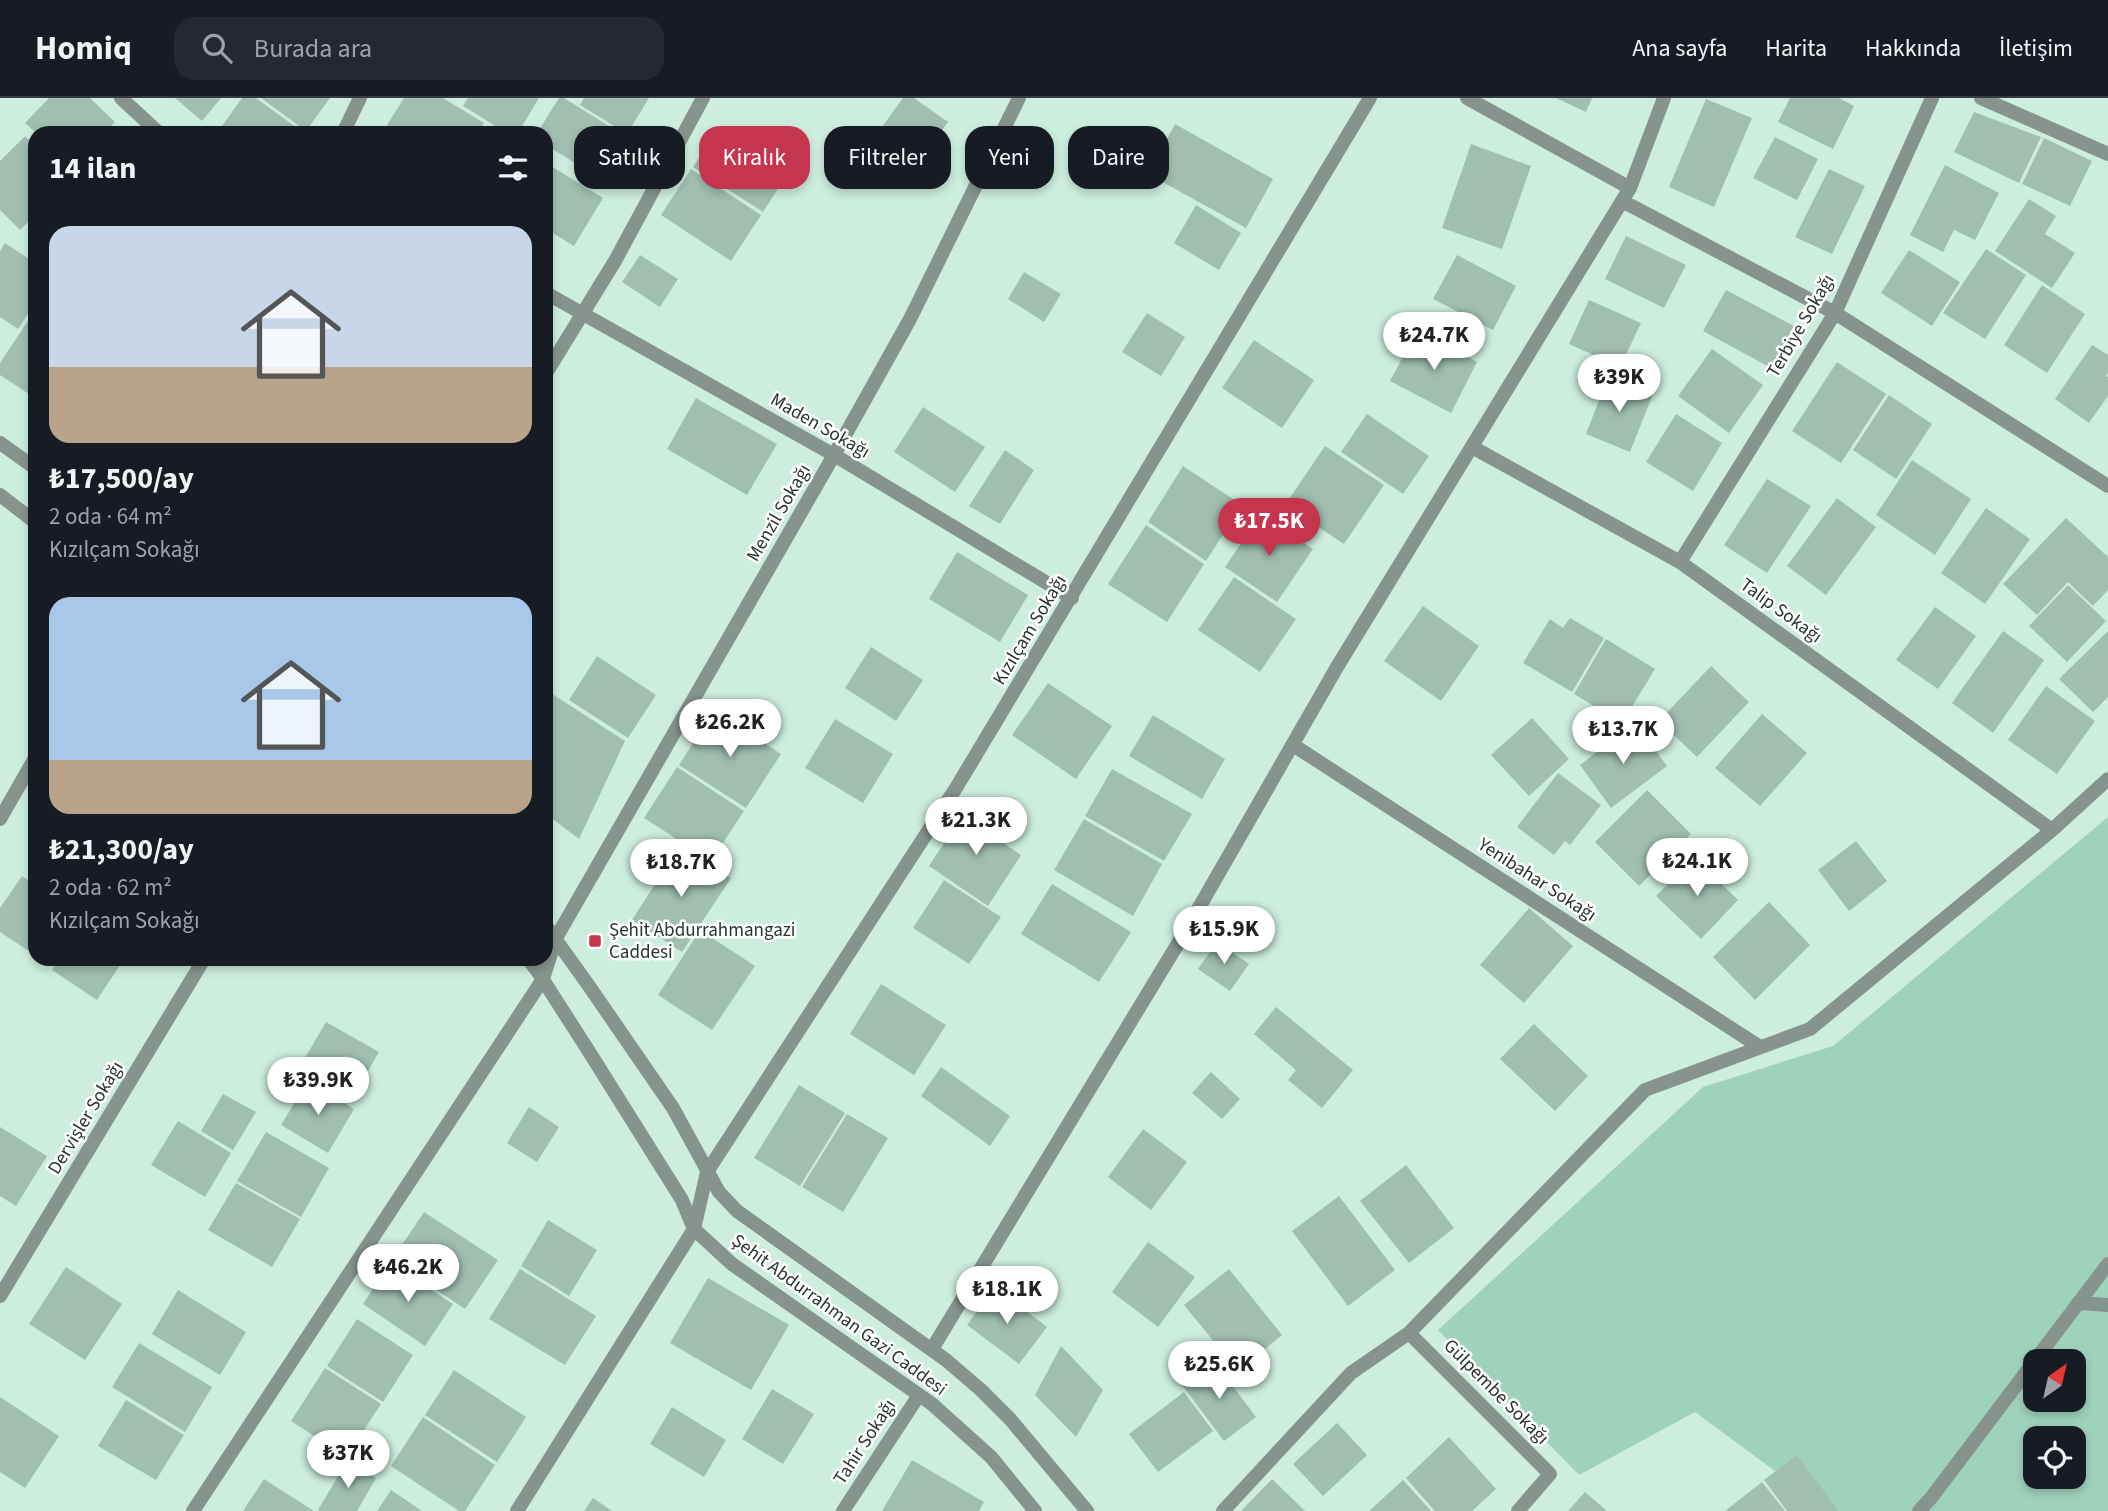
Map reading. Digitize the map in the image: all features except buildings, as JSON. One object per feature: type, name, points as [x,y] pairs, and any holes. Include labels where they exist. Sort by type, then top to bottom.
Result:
[{"type":"street","points":[[121,98],[151,126]]},
{"type":"street","points":[[346,126],[360,98]]},
{"type":"street","points":[[553,361],[615,261],[703,98]]},
{"type":"street","name":"Menzil Sokağı","points":[[553,947],[910,319],[1019,98]]},
{"type":"street","name":"Kızılçam Sokağı","points":[[707,1172],[956,788],[1370,98]]},
{"type":"street","points":[[1467,98],[1630,188]]},
{"type":"street","points":[[932,1349],[1185,932],[1337,667],[1630,188],[1664,98]]},
{"type":"street","name":"Terbiye Sokağı","points":[[1680,562],[1835,313],[1932,98]]},
{"type":"street","points":[[1981,98],[2108,154]]},
{"type":"street","points":[[1622,201],[1835,313],[2108,486]]},
{"type":"street","name":"Maden Sokağı","points":[[553,297],[834,455],[1072,598]]},
{"type":"street","points":[[0,443],[28,463]]},
{"type":"street","name":"Talip Sokağı","points":[[1472,447],[1680,562],[2052,830]]},
{"type":"street","points":[[0,495],[28,517]]},
{"type":"street","name":"Yenibahar Sokağı","points":[[1293,745],[1760,1047]]},
{"type":"street","points":[[0,819],[28,770]]},
{"type":"street","points":[[1223,1511],[1351,1373],[1409,1333],[1645,1090],[1810,1029],[2052,830],[2108,779]]},
{"type":"street","name":"Şehit Abdurrahman Gazi Caddesi","points":[[553,934],[673,1108],[719,1192],[737,1211],[932,1349],[981,1390],[1010,1419],[1087,1511]]},
{"type":"street","name":"Dervişler Sokağı","points":[[0,1297],[200,966]]},
{"type":"street","name":"Şehit Abdurrahman Gazi Caddesi","points":[[533,966],[682,1200],[694,1229],[732,1264],[919,1395],[991,1457],[1035,1511]]},
{"type":"street","name":"Menzil Sokağı","points":[[193,1511],[542,979],[546,966]]},
{"type":"street","points":[[517,1511],[694,1229],[707,1172]]},
{"type":"street","points":[[1919,1511],[1931,1499],[2108,1264]]},
{"type":"street","points":[[2078,1303],[2108,1305]]},
{"type":"street","name":"Gülpembe Sokağı","points":[[1409,1333],[1550,1474],[1518,1511]]},
{"type":"street","name":"Tahir Sokağı","points":[[843,1511],[919,1395]]},
{"type":"green space","points":[[2108,817],[2108,1511],[1829,1511],[1695,1412],[1579,1475],[1438,1330],[1703,1087],[1833,1046]]},
{"type":"place","name":"Şehit Abdurrahmangazi Caddesi","points":[[595,941]]}]
